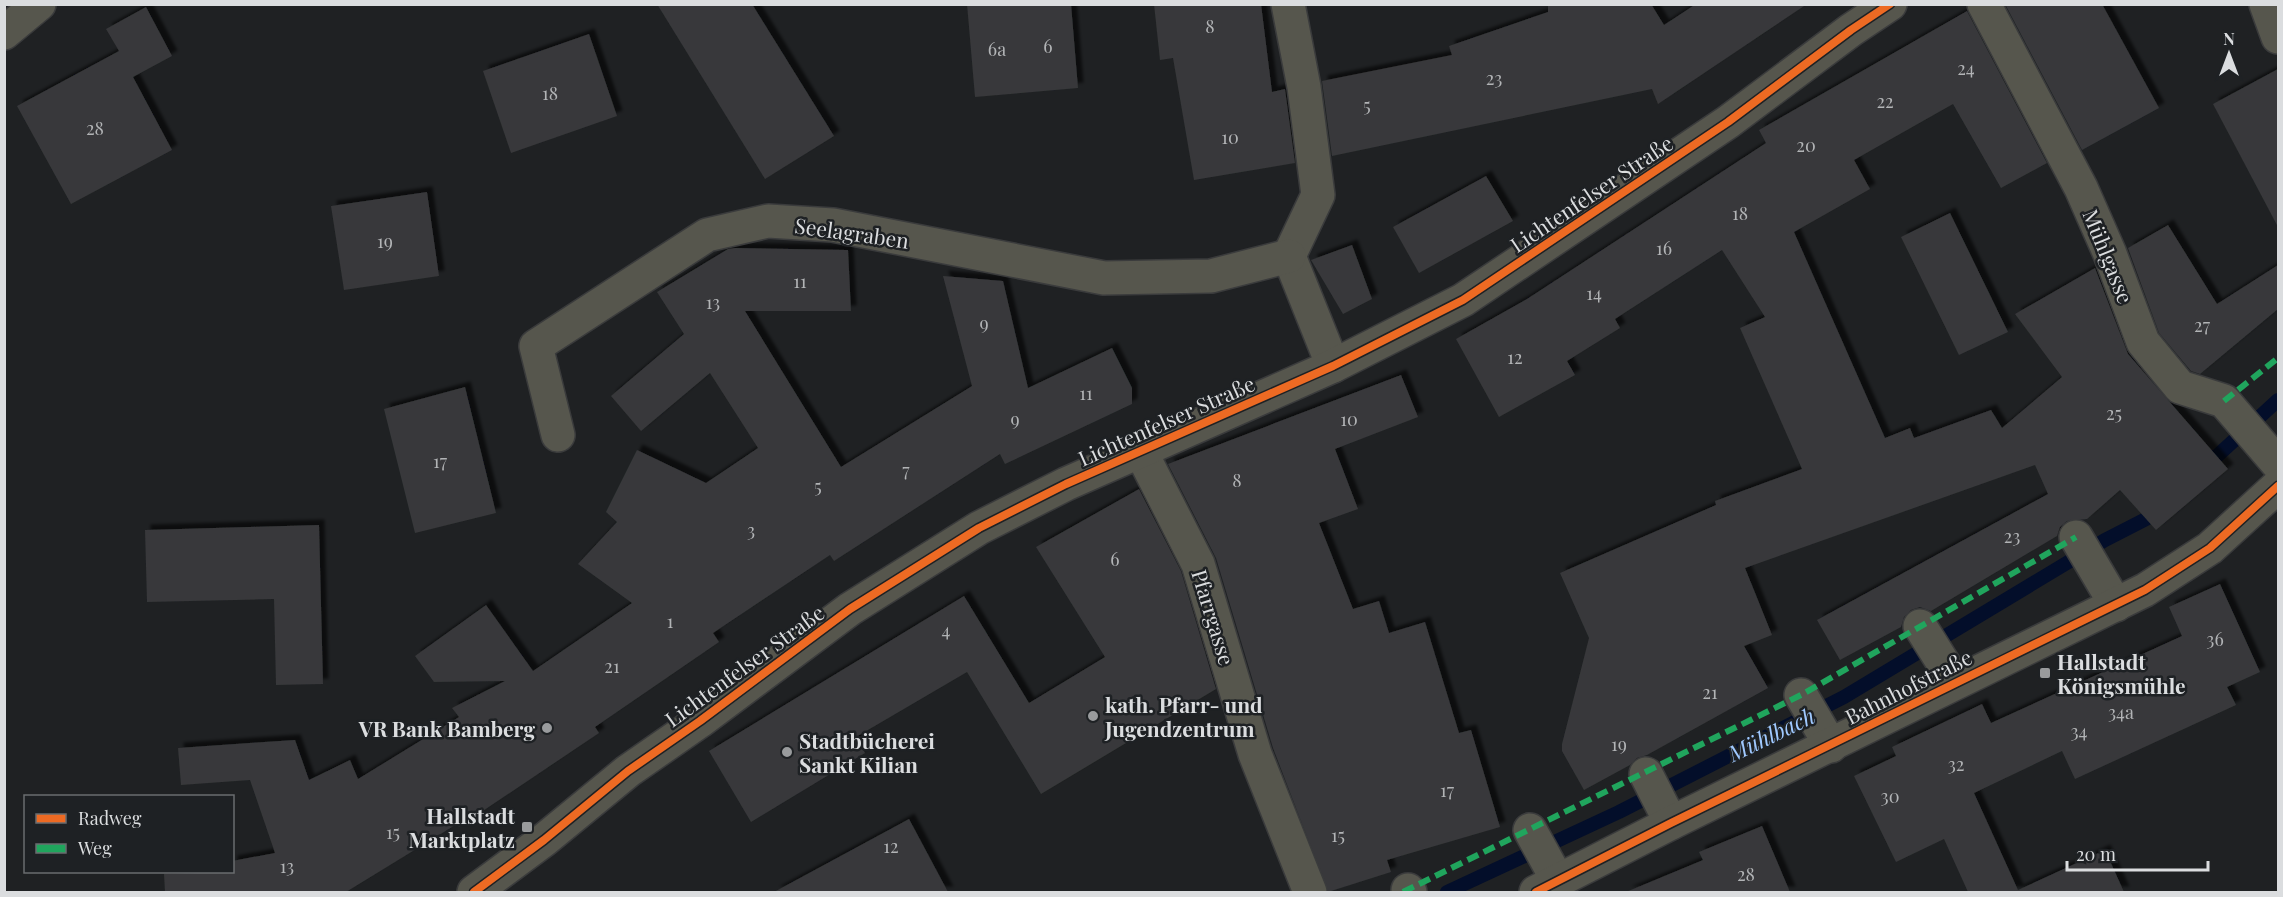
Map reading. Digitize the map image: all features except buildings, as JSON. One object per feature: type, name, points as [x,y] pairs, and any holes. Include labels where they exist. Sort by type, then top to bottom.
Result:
[{"type":"street","points":[[4,33],[39,4]]},
{"type":"street","points":[[1288,4],[1304,87],[1318,195],[1289,256],[1333,366]]},
{"type":"street","name":"Lichtenfelser Straße","points":[[474,892],[544,840],[628,771],[700,721],[850,609],[979,528],[1140,450],[1333,366],[1472,294],[1728,122],[1851,30],[1890,4]]},
{"type":"street","name":"Mühlgasse","points":[[1984,4],[2081,188],[2110,254],[2143,342],[2180,387],[2224,401],[2273,457]]},
{"type":"street","points":[[2266,4],[2278,37]]},
{"type":"street","name":"Seelagraben","points":[[558,435],[536,346],[707,235],[768,221],[833,225],[1104,278],[1211,276],[1289,256]]},
{"type":"street","name":"Pfarrgasse","points":[[1140,450],[1198,564],[1256,754],[1310,892]]},
{"type":"street","name":"Bahnhofstraße","points":[[1541,859],[1657,795],[1814,717],[1949,672],[2116,605],[2210,548],[2278,486]]},
{"type":"street","points":[[2085,550],[2116,605]]},
{"type":"street","points":[[1924,630],[1949,672]]},
{"type":"waterway","name":"Mühlbach","points":[[2217,456],[2278,400]]},
{"type":"waterway","name":"Mühlbach","points":[[1447,892],[1619,812],[1844,697],[2105,540],[2146,519]]},
{"type":"marked path","points":[[2224,401],[2278,358]]},
{"type":"marked path","points":[[1403,892],[1801,695],[2076,537]]},
{"type":"cycle path","points":[[474,892],[544,840],[628,771],[700,721],[850,609],[979,528],[1066,484],[1333,366],[1463,300],[1728,122],[1851,30],[1890,4]]},
{"type":"cycle path","points":[[1536,892],[1671,823],[2145,590],[2210,548],[2278,486]]},
{"type":"place","name":"Hallstadt Königsmühle","points":[[2045,673]]},
{"type":"place","name":"kath. Pfarr- und Jugendzentrum","points":[[1093,716]]},
{"type":"place","name":"VR Bank Bamberg","points":[[547,728]]},
{"type":"place","name":"Stadtbücherei Sankt Kilian","points":[[787,752]]},
{"type":"place","name":"Hallstadt Marktplatz","points":[[527,827]]}]
